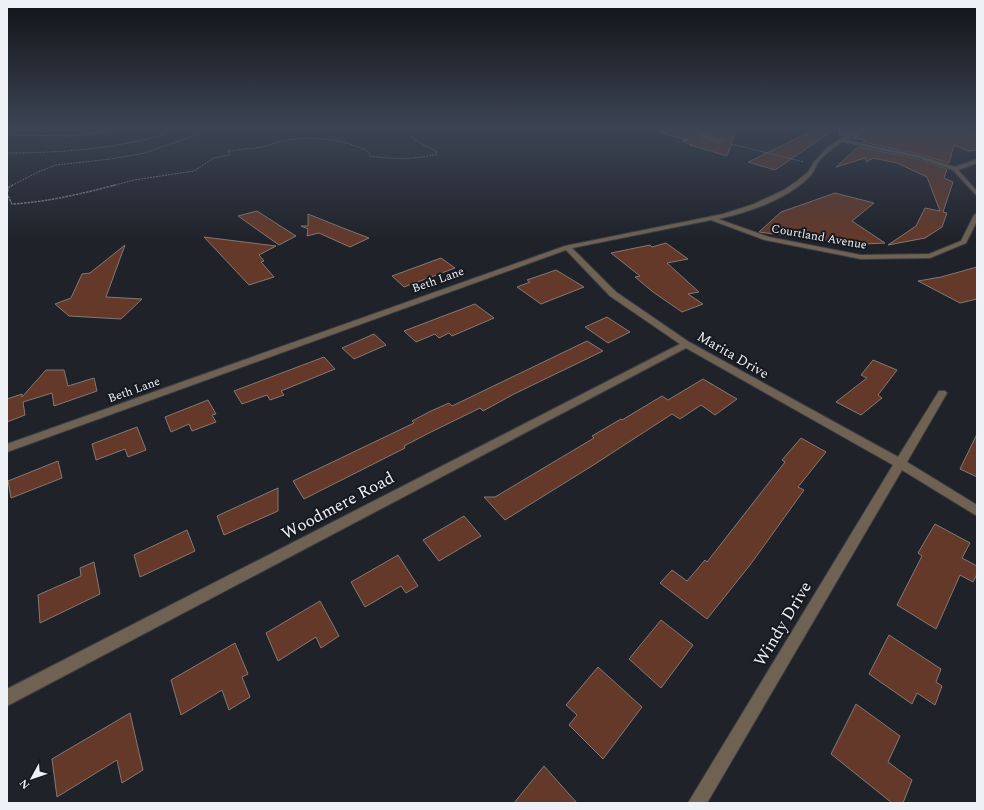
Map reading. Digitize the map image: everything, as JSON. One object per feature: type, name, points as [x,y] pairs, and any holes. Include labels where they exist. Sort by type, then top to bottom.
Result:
[{"type":"street","name":"Beth Lane","points":[[7,448],[567,247],[693,221],[713,219],[754,205],[786,192],[811,172],[814,166]]},
{"type":"street","points":[[945,166],[955,169],[977,194]]},
{"type":"street","points":[[955,169],[964,166]]},
{"type":"street","name":"Courtland Avenue","points":[[713,219],[767,239],[861,257],[930,256],[964,242],[977,215]]},
{"type":"street","name":"Marita Drive","points":[[567,247],[613,294],[686,344],[901,464],[977,511]]},
{"type":"street","name":"Woodmere Road","points":[[7,698],[686,344]]},
{"type":"street","name":"Windy Drive","points":[[697,803],[901,464],[942,393]]},
{"type":"path","points":[[54,166],[9,187],[7,194],[12,204],[75,196],[134,180],[194,171],[202,166]]},
{"type":"building","points":[[761,166],[781,166],[775,170]]},
{"type":"building","points":[[903,166],[938,166],[947,169],[944,178],[953,182],[943,212],[947,213],[942,227],[925,238],[888,245],[916,226],[925,208],[940,211],[927,177]]},
{"type":"building","points":[[835,193],[874,203],[852,221],[885,243],[862,244],[863,246],[759,232],[781,212]]},
{"type":"building","points":[[257,211],[296,236],[279,245],[238,216]]},
{"type":"building","points":[[308,214],[369,238],[350,247],[319,233],[307,236],[308,229],[301,226],[308,226]]},
{"type":"building","points":[[204,237],[276,246],[259,255],[264,261],[261,262],[274,277],[249,285]]},
{"type":"building","points":[[666,243],[688,259],[667,263],[699,292],[688,294],[703,304],[682,312],[653,292],[635,277],[640,276],[611,253],[650,245],[652,247]]},
{"type":"building","points":[[125,245],[106,297],[142,299],[121,319],[69,316],[55,304],[71,298],[82,274],[90,273]]},
{"type":"building","points":[[441,258],[455,268],[404,287],[392,276]]},
{"type":"building","points":[[977,267],[977,299],[960,303],[918,281],[941,277]]},
{"type":"building","points":[[556,270],[584,287],[541,304],[517,287],[530,282],[527,280]]},
{"type":"building","points":[[475,304],[494,318],[452,336],[449,333],[439,338],[435,334],[416,342],[404,331]]},
{"type":"building","points":[[607,317],[630,332],[608,343],[585,327]]},
{"type":"building","points":[[374,334],[386,345],[354,359],[342,348]]},
{"type":"building","points":[[587,341],[603,351],[514,394],[483,411],[480,408],[427,434],[404,446],[405,448],[304,499],[293,481],[414,423],[412,421],[431,411],[449,403],[452,406]]},
{"type":"building","points":[[324,357],[335,369],[281,391],[284,395],[270,400],[267,395],[242,404],[234,391]]},
{"type":"building","points":[[873,360],[897,370],[878,395],[882,398],[861,415],[836,402],[867,378],[861,375]]},
{"type":"building","points":[[46,370],[64,370],[68,386],[94,378],[97,391],[54,406],[52,393],[23,402],[25,415],[7,422],[7,399],[22,394],[22,397]]},
{"type":"building","points":[[703,379],[737,399],[715,415],[701,405],[680,419],[672,414],[505,520],[484,497],[495,497],[594,438],[592,436],[621,419],[622,420],[662,396],[668,400]]},
{"type":"building","points":[[208,400],[216,414],[212,415],[216,422],[192,431],[189,424],[171,432],[165,417]]},
{"type":"building","points":[[137,427],[146,450],[128,457],[125,449],[96,460],[92,444]]},
{"type":"building","points":[[977,434],[977,477],[960,469]]},
{"type":"building","points":[[801,438],[826,452],[798,487],[804,490],[750,565],[707,619],[660,583],[672,570],[687,581],[705,560],[707,562],[785,462],[782,460]]},
{"type":"building","points":[[58,461],[62,478],[11,498],[8,481]]},
{"type":"building","points":[[278,488],[278,511],[224,535],[217,516]]},
{"type":"building","points":[[464,516],[481,536],[439,561],[423,540]]},
{"type":"building","points":[[935,524],[970,543],[962,558],[977,566],[977,574],[973,582],[960,575],[936,629],[897,605],[922,556],[918,553]]},
{"type":"building","points":[[187,530],[195,551],[140,577],[134,555]]},
{"type":"building","points":[[398,555],[418,586],[406,593],[401,586],[365,607],[351,582]]},
{"type":"building","points":[[94,562],[100,594],[40,623],[38,595],[81,576],[80,568]]},
{"type":"building","points":[[320,601],[339,636],[321,648],[316,637],[278,661],[266,633]]},
{"type":"building","points":[[661,620],[693,645],[661,688],[629,659]]},
{"type":"building","points":[[889,635],[941,669],[936,682],[942,686],[935,705],[917,693],[912,704],[869,674]]},
{"type":"building","points":[[235,643],[248,674],[242,677],[250,697],[229,710],[222,690],[181,715],[171,680]]},
{"type":"building","points":[[598,667],[642,707],[603,759],[569,725],[577,715],[566,705]]},
{"type":"building","points":[[856,704],[900,736],[888,762],[912,780],[903,803],[892,803],[831,754]]},
{"type":"building","points":[[130,713],[143,770],[122,783],[117,760],[57,797],[52,759]]},
{"type":"building","points":[[544,766],[577,803],[514,803]]}]
